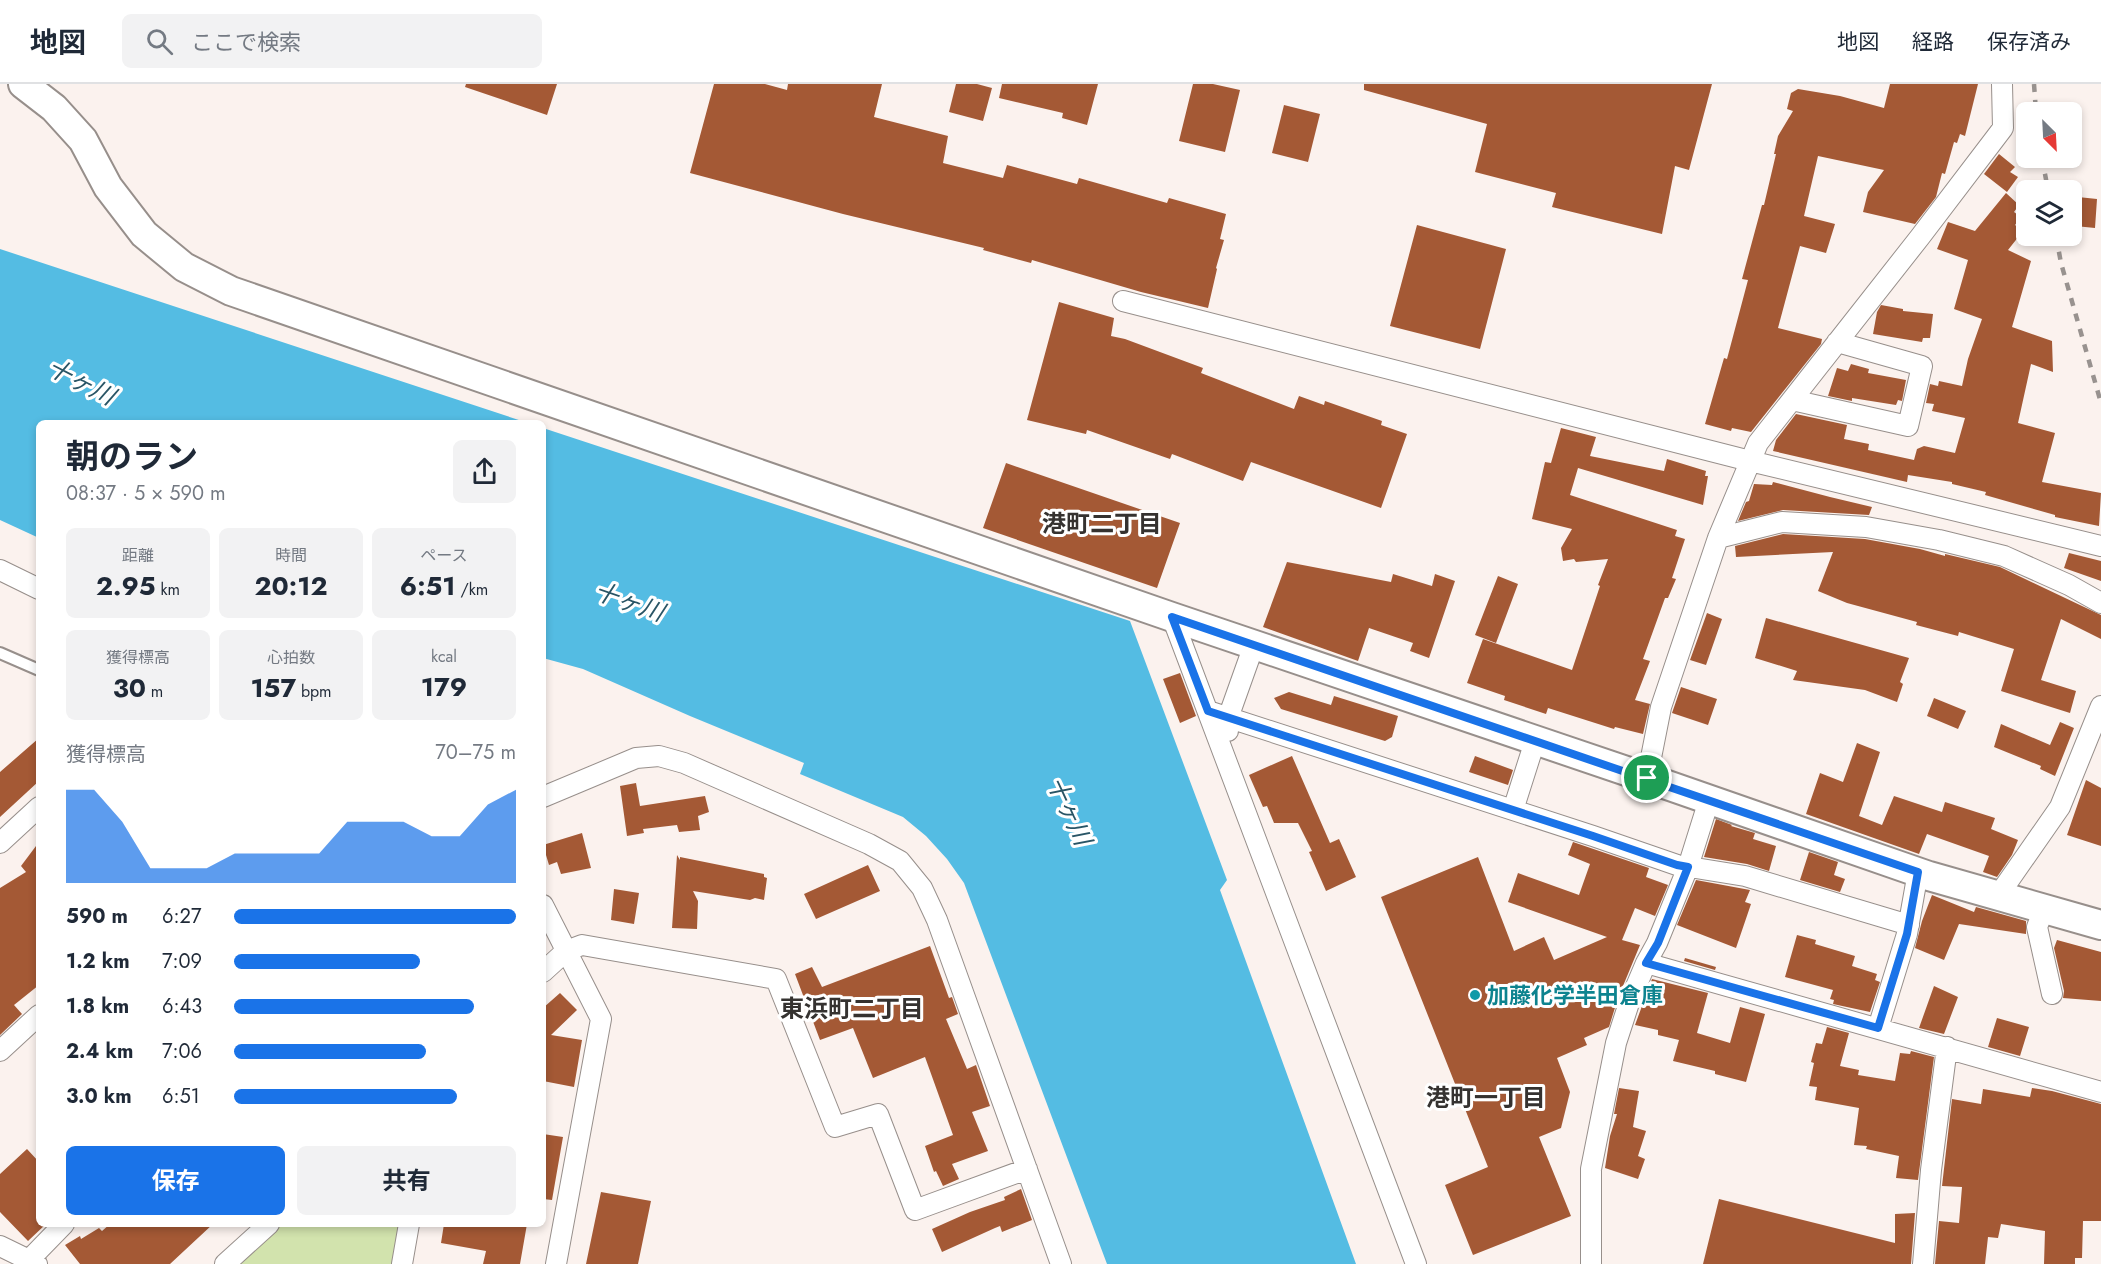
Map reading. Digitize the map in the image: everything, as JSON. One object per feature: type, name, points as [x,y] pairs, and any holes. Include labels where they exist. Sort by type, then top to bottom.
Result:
[{"type":"street","points":[[23,84],[54,108],[83,140],[108,187],[144,234],[184,267],[231,291],[1172,617],[1918,872],[2101,924]]},
{"type":"street","points":[[1647,778],[1661,707],[1718,538],[1758,443],[2003,128],[2002,84]]},
{"type":"street","points":[[1123,301],[1750,460],[2101,546]]},
{"type":"street","points":[[1792,400],[1908,426],[1922,366],[1837,342]]},
{"type":"street","points":[[1718,538],[1782,522],[1866,527],[1939,540],[2004,556],[2069,585],[2101,603]]},
{"type":"street","points":[[0,570],[36,588]]},
{"type":"street","points":[[1172,617],[1416,1264]]},
{"type":"street","points":[[1230,769],[1228,718],[1254,645]]},
{"type":"street","points":[[1998,896],[2060,807],[2101,706]]},
{"type":"street","points":[[1208,711],[1677,865],[1745,876],[1909,925]]},
{"type":"street","points":[[1512,810],[1535,741]]},
{"type":"street","points":[[546,796],[636,758],[659,756],[695,767],[869,844],[900,861],[922,888],[936,920],[1061,1264]]},
{"type":"street","points":[[1591,1264],[1591,1169],[1616,1043],[1629,1003],[1646,963],[1658,943],[1688,867],[1709,800]]},
{"type":"street","points":[[0,843],[36,810]]},
{"type":"street","points":[[1878,1028],[1909,925],[1918,872]]},
{"type":"street","points":[[2044,909],[2037,927],[2052,994]]},
{"type":"street","points":[[546,911],[601,1019],[556,1264]]},
{"type":"street","points":[[546,969],[566,951],[582,945],[776,979],[835,1127],[878,1114],[915,1210],[1027,1169]]},
{"type":"street","points":[[1646,963],[2101,1092]]},
{"type":"street","points":[[0,1051],[36,1018]]},
{"type":"street","points":[[1923,1264],[1931,1170],[1947,1047]]},
{"type":"street","points":[[0,1246],[33,1262],[62,1227]]},
{"type":"street","points":[[225,1264],[266,1227]]},
{"type":"street","points":[[402,1264],[408,1227]]},
{"type":"lane","points":[[0,653],[36,669]]},
{"type":"green space","points":[[277,1227],[398,1227],[392,1264],[237,1264]]},
{"type":"water","name":"十ヶ川","points":[[0,249],[519,420],[36,420],[36,537],[0,520]]},
{"type":"water","name":"十ヶ川","points":[[546,429],[1130,621],[1227,880],[1220,890],[1356,1264],[1107,1264],[964,883],[947,859],[926,836],[903,817],[800,774],[804,763],[583,669],[546,659]]},
{"type":"building","points":[[466,84],[557,84],[547,115],[465,87]]},
{"type":"building","points":[[714,84],[765,84],[787,90],[788,84],[882,84],[874,117],[948,136],[943,163],[1003,178],[1007,165],[1077,184],[1079,178],[1167,203],[1169,198],[1226,214],[1220,239],[1224,240],[1208,308],[1141,292],[1032,260],[1031,263],[983,250],[984,248],[843,214],[690,173]]},
{"type":"building","points":[[956,84],[977,84],[992,88],[983,121],[949,112]]},
{"type":"building","points":[[1002,84],[1098,84],[1087,125],[1062,118],[1063,113],[999,98]]},
{"type":"building","points":[[1193,84],[1213,84],[1240,90],[1225,152],[1179,141]]},
{"type":"building","points":[[1364,84],[1712,84],[1689,170],[1675,166],[1662,234],[1552,207],[1556,193],[1475,172],[1487,124],[1364,90]]},
{"type":"building","points":[[1890,84],[1978,84],[1965,136],[1960,134],[1957,143],[1954,142],[1936,197],[1915,224],[1863,212],[1868,192],[1884,170],[1818,156],[1804,216],[1835,224],[1826,253],[1800,246],[1778,328],[1822,339],[1821,344],[1751,432],[1732,428],[1731,431],[1705,424],[1724,358],[1727,359],[1748,280],[1742,279],[1762,205],[1764,205],[1778,136],[1793,111],[1787,109],[1791,93],[1798,89],[1840,96],[1884,108]]},
{"type":"building","points":[[1284,105],[1320,114],[1308,162],[1272,153]]},
{"type":"building","points":[[1999,154],[2015,167],[2010,172],[2018,177],[2007,192],[1984,174]]},
{"type":"building","points":[[2006,193],[2016,202],[2014,212],[2016,213],[2016,240],[2008,250],[2031,261],[2012,327],[2052,341],[2053,372],[2031,364],[2018,423],[2055,433],[2042,482],[2101,493],[2099,526],[2055,517],[2055,515],[1985,495],[1986,492],[1952,484],[1952,482],[1908,475],[1907,482],[1773,451],[1776,440],[1796,414],[1847,425],[1844,439],[1869,444],[1868,450],[1914,460],[1917,449],[1924,446],[1955,453],[1965,418],[1932,411],[1934,404],[1926,403],[1930,384],[1938,386],[1939,381],[1962,386],[1968,359],[1982,319],[1954,309],[1968,260],[1937,249],[1948,222],[1975,231]]},
{"type":"building","points":[[2082,197],[2097,199],[2095,228],[2082,227]]},
{"type":"building","points":[[1417,225],[1506,249],[1480,349],[1390,326]]},
{"type":"building","points":[[1059,302],[1114,318],[1111,336],[1203,368],[1201,373],[1294,409],[1299,396],[1324,405],[1325,401],[1382,421],[1381,425],[1407,434],[1381,508],[1251,462],[1243,481],[1172,454],[1170,459],[1087,430],[1086,434],[1027,420]]},
{"type":"building","points":[[1881,305],[1903,309],[1903,311],[1933,314],[1930,338],[1923,338],[1922,342],[1873,334],[1877,312]]},
{"type":"building","points":[[1851,364],[1869,369],[1868,373],[1906,380],[1902,401],[1898,400],[1896,405],[1852,398],[1852,401],[1828,396],[1837,368],[1848,371]]},
{"type":"building","points":[[1561,428],[1596,437],[1590,456],[1664,471],[1667,459],[1706,471],[1705,476],[1708,476],[1703,505],[1578,468],[1570,495],[1677,530],[1675,536],[1685,539],[1672,578],[1676,579],[1668,598],[1665,598],[1643,659],[1650,661],[1635,700],[1650,704],[1643,734],[1615,727],[1614,729],[1548,708],[1546,714],[1504,700],[1505,696],[1467,683],[1483,639],[1572,670],[1608,559],[1563,561],[1561,548],[1572,529],[1532,519],[1545,462],[1551,463]]},
{"type":"building","points":[[1006,463],[1180,523],[1157,588],[983,528]]},
{"type":"building","points":[[1773,482],[1872,507],[1869,515],[1783,510],[1738,521],[1746,502],[1749,501],[1754,484],[1772,485]]},
{"type":"building","points":[[1783,534],[1865,539],[2000,567],[2101,615],[2101,639],[2061,619],[2041,680],[2076,691],[2070,713],[2001,691],[2014,649],[1959,632],[1958,636],[1916,625],[1917,622],[1847,603],[1818,591],[1833,552],[1736,557],[1735,546]]},
{"type":"building","points":[[2069,553],[2101,561],[2101,581],[2064,568]]},
{"type":"building","points":[[1287,562],[1391,582],[1393,574],[1432,586],[1435,574],[1455,581],[1429,658],[1410,651],[1413,643],[1369,628],[1358,661],[1263,627]]},
{"type":"building","points":[[1498,576],[1518,584],[1496,643],[1475,635]]},
{"type":"building","points":[[1707,613],[1722,619],[1706,665],[1690,660]]},
{"type":"building","points":[[1766,618],[1909,658],[1900,682],[1903,684],[1897,702],[1865,690],[1793,680],[1797,671],[1755,658]]},
{"type":"building","points":[[1180,673],[1196,716],[1180,723],[1163,679]]},
{"type":"building","points":[[1681,687],[1717,699],[1708,725],[1672,713]]},
{"type":"building","points":[[1289,692],[1331,705],[1334,696],[1398,716],[1392,737],[1385,741],[1281,709],[1274,698]]},
{"type":"building","points":[[1934,698],[1966,711],[1958,729],[1927,716]]},
{"type":"building","points":[[2060,722],[2074,728],[2055,776],[2040,769],[2041,766],[1994,747],[2001,724],[2050,745]]},
{"type":"building","points":[[36,741],[36,784],[0,817],[0,772]]},
{"type":"building","points":[[1857,743],[1880,752],[1859,816],[1882,825],[1894,796],[1942,812],[1945,802],[1995,818],[1991,829],[2018,840],[2012,855],[1997,877],[1983,872],[1989,856],[1927,834],[1919,854],[1806,814],[1820,773],[1843,782]]},
{"type":"building","points":[[1292,756],[1330,843],[1339,839],[1356,877],[1326,891],[1309,852],[1312,851],[1298,823],[1274,823],[1267,806],[1263,807],[1249,775]]},
{"type":"building","points":[[1475,756],[1513,770],[1508,785],[1469,772]]},
{"type":"building","points":[[2086,780],[2101,788],[2101,846],[2067,835]]},
{"type":"building","points":[[636,783],[640,806],[705,796],[709,812],[698,816],[700,830],[679,832],[677,825],[643,829],[644,833],[627,836],[620,786]]},
{"type":"building","points":[[1716,819],[1755,833],[1753,839],[1776,846],[1769,871],[1747,864],[1704,857]]},
{"type":"building","points":[[582,833],[591,868],[561,874],[557,862],[549,865],[546,844]]},
{"type":"building","points":[[1573,842],[1649,868],[1646,877],[1668,885],[1655,916],[1635,908],[1622,940],[1640,945],[1618,998],[1609,1027],[1584,1038],[1587,1045],[1557,1058],[1570,1092],[1561,1128],[1539,1137],[1571,1216],[1473,1255],[1445,1185],[1488,1167],[1381,897],[1478,857],[1514,951],[1544,937],[1554,960],[1607,937],[1508,902],[1518,873],[1579,895],[1590,864],[1568,855]]},
{"type":"building","points":[[36,846],[36,987],[14,1005],[22,1014],[0,1035],[0,888],[26,872],[21,866]]},
{"type":"building","points":[[1809,852],[1838,862],[1834,875],[1845,879],[1840,892],[1800,880]]},
{"type":"building","points":[[677,855],[680,860],[680,857],[764,874],[767,878],[764,900],[693,891],[698,901],[697,929],[672,928]]},
{"type":"building","points":[[868,865],[880,891],[816,919],[804,894]]},
{"type":"building","points":[[1696,880],[1750,890],[1745,902],[1751,904],[1736,948],[1677,925]]},
{"type":"building","points":[[614,889],[639,893],[634,924],[611,920]]},
{"type":"building","points":[[1932,895],[1974,912],[1976,907],[2026,921],[2026,934],[1959,924],[1944,960],[1915,948]]},
{"type":"building","points":[[1797,935],[1816,940],[1815,944],[1855,956],[1852,966],[1877,974],[1875,980],[1880,982],[1870,1012],[1833,1004],[1834,1000],[1830,999],[1833,990],[1785,977]]},
{"type":"building","points":[[2057,940],[2101,952],[2101,1001],[2063,998],[2064,991],[2054,948]]},
{"type":"building","points":[[930,946],[949,998],[952,997],[958,1014],[946,1019],[967,1069],[976,1065],[990,1106],[972,1112],[988,1151],[952,1164],[959,1179],[943,1186],[936,1171],[934,1172],[925,1146],[953,1135],[925,1057],[873,1078],[853,1028],[820,1040],[795,974],[812,967],[822,987]]},
{"type":"building","points":[[1685,958],[1716,967],[1715,970],[1684,961]]},
{"type":"building","points":[[1652,979],[1708,993],[1697,1033],[1730,1043],[1740,1007],[1765,1014],[1746,1082],[1715,1074],[1715,1071],[1673,1061],[1679,1040],[1658,1035],[1658,1030],[1635,1025]]},
{"type":"building","points":[[1934,986],[1958,997],[1944,1034],[1919,1028]]},
{"type":"building","points":[[560,993],[577,1010],[551,1035],[582,1040],[574,1087],[546,1082],[546,1005]]},
{"type":"building","points":[[1997,1018],[2029,1027],[2020,1056],[1988,1047]]},
{"type":"building","points":[[1827,1027],[1849,1033],[1840,1066],[1859,1070],[1858,1075],[1895,1081],[1900,1053],[1910,1054],[1911,1051],[1934,1057],[1918,1180],[1896,1178],[1899,1156],[1866,1149],[1867,1146],[1854,1145],[1859,1108],[1815,1100],[1817,1087],[1809,1086],[1814,1063],[1811,1062],[1816,1043],[1822,1044]]},
{"type":"building","points":[[1619,1088],[1639,1091],[1633,1127],[1646,1131],[1638,1156],[1645,1159],[1638,1179],[1605,1168],[1610,1136],[1617,1114],[1614,1114]]},
{"type":"building","points":[[2032,1088],[2101,1104],[2101,1221],[2083,1221],[2082,1258],[2075,1258],[2075,1264],[2044,1264],[2045,1231],[2001,1224],[1998,1238],[1988,1237],[1985,1264],[1935,1264],[1939,1221],[1959,1223],[1962,1187],[1942,1186],[1952,1099],[1981,1104],[1983,1089],[2030,1097]]},
{"type":"building","points":[[546,1134],[563,1137],[552,1200],[546,1199]]},
{"type":"building","points":[[27,1149],[36,1159],[36,1227],[43,1227],[28,1241],[0,1212],[0,1174]]},
{"type":"building","points":[[1021,1189],[1032,1220],[1002,1232],[1000,1226],[942,1252],[932,1229],[1005,1200],[1004,1197]]},
{"type":"building","points":[[601,1192],[651,1201],[638,1264],[586,1264]]},
{"type":"building","points":[[1719,1199],[1895,1243],[1895,1214],[1915,1213],[1911,1264],[1703,1264]]},
{"type":"building","points":[[107,1227],[210,1227],[170,1264],[80,1264],[65,1245],[99,1228],[102,1231]]},
{"type":"building","points":[[444,1227],[526,1227],[520,1264],[483,1264],[486,1251],[441,1243]]},
{"type":"railway","points":[[2034,84],[2035,102]]},
{"type":"railway","points":[[2044,168],[2046,180]]},
{"type":"railway","points":[[2058,246],[2101,403]]},
{"type":"place","name":"加藤化学半田倉庫","points":[[1475,995]]},
{"type":"district","name":"港町二丁目","points":[[1102,524]]},
{"type":"district","name":"東浜町二丁目","points":[[852,1009]]},
{"type":"district","name":"港町一丁目","points":[[1486,1098]]},
{"type":"route","points":[[1172,617],[1465,717],[1647,778],[1918,872],[1907,934],[1878,1028],[1646,963],[1658,943],[1688,867],[1208,711],[1172,617]]}]
